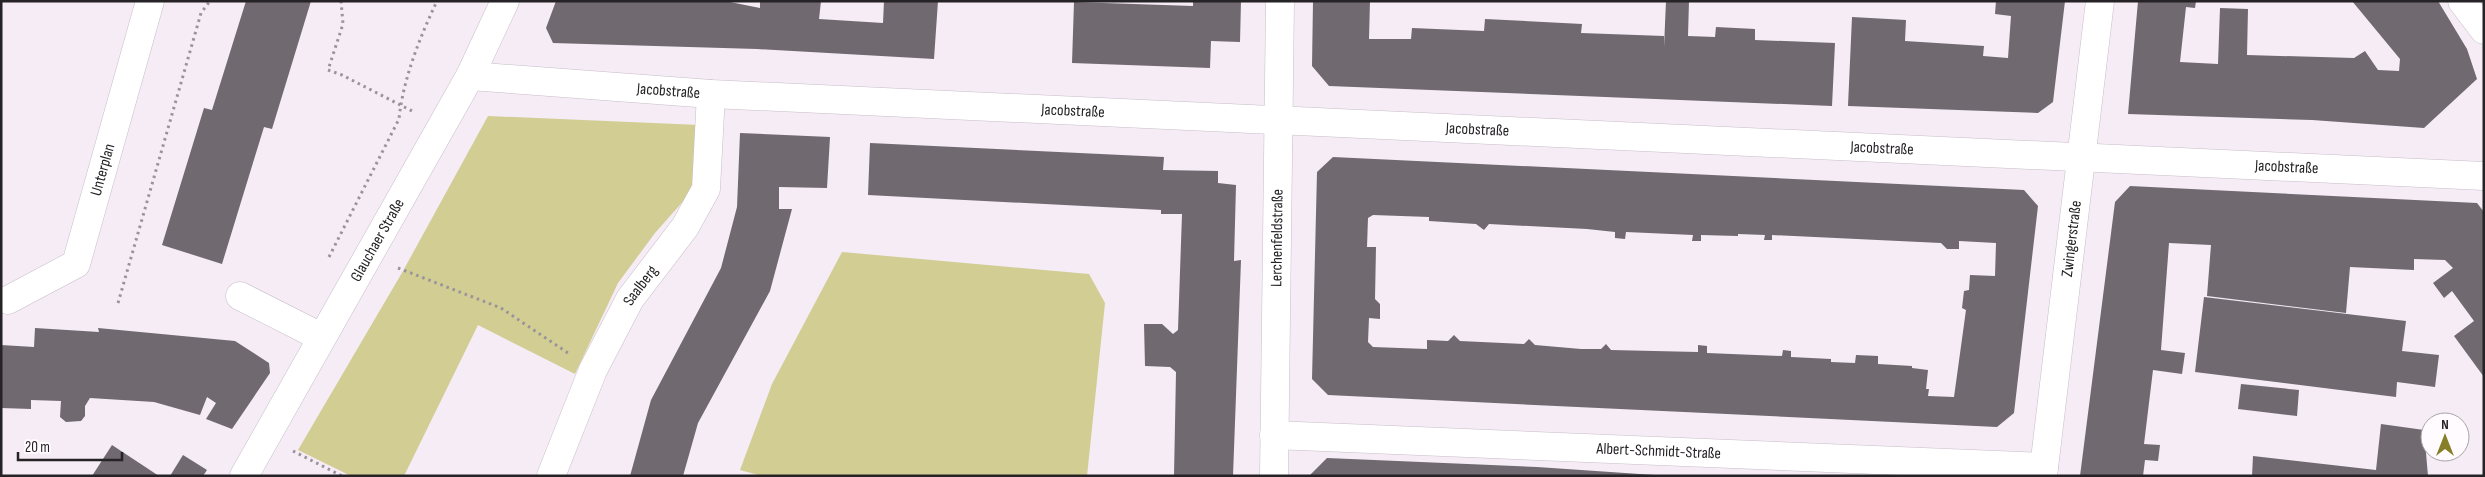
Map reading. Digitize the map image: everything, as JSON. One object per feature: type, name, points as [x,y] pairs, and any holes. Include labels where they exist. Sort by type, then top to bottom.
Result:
[{"type":"street","name":"Unterplan","points":[[8,300],[76,264],[150,1]]},
{"type":"street","name":"Glauchaer Straße","points":[[244,476],[470,76],[505,1]]},
{"type":"street","name":"Lerchenfeldstraße","points":[[1274,476],[1280,1]]},
{"type":"street","name":"Zwingerstraße","points":[[2043,472],[2100,1]]},
{"type":"street","points":[[2462,1],[2484,30]]},
{"type":"street","name":"Jacobstraße","points":[[470,76],[712,94],[2484,176]]},
{"type":"street","name":"Saalberg","points":[[552,476],[593,370],[630,299],[685,227],[706,189],[712,94]]},
{"type":"street","points":[[240,296],[321,337]]},
{"type":"street","name":"Albert-Schmidt-Straße","points":[[1274,435],[2043,472]]},
{"type":"path","points":[[118,303],[201,13],[210,1]]},
{"type":"path","points":[[341,1],[343,24],[328,70],[342,75],[416,113]]},
{"type":"path","points":[[328,258],[399,119],[400,105],[428,21],[437,1]]},
{"type":"path","points":[[367,256],[501,308],[593,370]]},
{"type":"path","points":[[265,437],[342,476]]},
{"type":"shaded area","points":[[488,116],[699,125],[694,189],[655,233],[618,283],[575,374],[478,325],[404,476],[351,476],[298,450],[403,271]]},
{"type":"shaded area","points":[[842,252],[1089,274],[1105,303],[1087,476],[762,476],[740,470],[772,384]]},
{"type":"building","points":[[246,1],[311,1],[272,129],[264,127],[222,264],[162,245],[204,108],[212,110]]},
{"type":"building","points":[[556,1],[725,1],[760,8],[760,1],[821,1],[819,19],[883,23],[884,1],[938,1],[934,59],[757,49],[553,43],[546,28]]},
{"type":"building","points":[[1193,1],[1241,1],[1240,42],[1211,41],[1210,68],[1072,63],[1074,2],[1193,6]]},
{"type":"building","points":[[1313,1],[1370,1],[1369,39],[1411,39],[1412,28],[1484,31],[1485,19],[1582,24],[1581,33],[1664,36],[1664,47],[1666,1],[1689,1],[1688,36],[1715,37],[1716,27],[1755,29],[1755,40],[1835,43],[1832,106],[1329,86],[1312,66]]},
{"type":"building","points":[[1996,1],[2065,1],[2053,102],[2038,113],[1848,106],[1852,17],[1906,20],[1905,41],[1984,46],[1983,56],[2008,58],[2011,16],[1995,14]]},
{"type":"building","points":[[2138,1],[2196,1],[2195,8],[2186,7],[2180,62],[2218,64],[2220,8],[2248,9],[2247,55],[2354,58],[2365,51],[2378,70],[2399,71],[2400,59],[2352,1],[2438,1],[2467,49],[2477,79],[2424,128],[2312,120],[2128,114]]},
{"type":"building","points":[[740,133],[830,137],[827,188],[779,187],[779,209],[792,209],[770,291],[698,423],[683,476],[630,476],[651,400],[721,268],[737,207]]},
{"type":"building","points":[[870,143],[1164,157],[1163,170],[1218,171],[1218,183],[1236,185],[1234,261],[1241,260],[1233,476],[1174,476],[1176,372],[1170,367],[1145,366],[1144,324],[1162,324],[1173,334],[1178,330],[1182,214],[1161,214],[1161,210],[868,195]]},
{"type":"building","points":[[1333,157],[2024,190],[2038,206],[2014,413],[1997,427],[1328,395],[1312,379],[1317,172]],"holes":[[[1373,215],[1429,217],[1429,221],[1476,224],[1484,230],[1489,224],[1587,229],[1615,232],[1615,238],[1625,239],[1626,232],[1693,235],[1692,241],[1701,241],[1701,235],[1738,236],[1738,234],[1765,235],[1764,240],[1772,240],[1772,235],[1941,243],[1947,249],[1959,249],[1959,241],[1996,243],[1995,276],[1970,275],[1969,290],[1964,291],[1962,308],[1966,310],[1954,397],[1928,396],[1929,389],[1926,389],[1928,370],[1912,368],[1912,366],[1878,364],[1878,356],[1856,355],[1855,363],[1831,362],[1831,359],[1791,357],[1791,351],[1783,350],[1782,356],[1707,353],[1707,346],[1698,345],[1698,352],[1611,350],[1606,344],[1601,349],[1581,349],[1535,345],[1529,339],[1524,344],[1460,341],[1454,335],[1448,341],[1427,340],[1427,349],[1373,347],[1368,342],[1369,318],[1380,319],[1380,304],[1375,299],[1376,247],[1367,247],[1368,218]]]},
{"type":"building","points":[[2130,186],[2477,203],[2484,212],[2484,377],[2454,336],[2474,321],[2452,291],[2444,298],[2433,283],[2453,268],[2445,260],[2414,259],[2414,270],[2350,267],[2346,313],[2207,296],[2211,245],[2169,243],[2161,350],[2185,353],[2182,374],[2153,370],[2144,444],[2160,445],[2158,461],[2145,460],[2143,476],[2080,476],[2115,202]]},
{"type":"building","points":[[2204,297],[2406,321],[2402,351],[2439,355],[2435,387],[2397,382],[2396,397],[2195,372]]},
{"type":"building","points":[[35,328],[99,332],[98,328],[235,341],[269,363],[270,373],[232,429],[206,419],[216,403],[207,397],[200,415],[154,402],[90,398],[85,406],[85,416],[81,421],[66,422],[60,417],[61,401],[31,400],[31,409],[1,408],[1,345],[34,347]]},
{"type":"building","points":[[2241,384],[2299,390],[2297,416],[2238,409]]},
{"type":"building","points":[[2381,424],[2420,429],[2420,462],[2427,462],[2428,476],[2252,476],[2253,456],[2376,470]]},
{"type":"building","points":[[112,445],[159,476],[92,476]]},
{"type":"building","points":[[183,455],[207,470],[203,476],[170,476]]},
{"type":"building","points":[[1327,458],[1537,467],[1669,476],[1309,476]]}]
